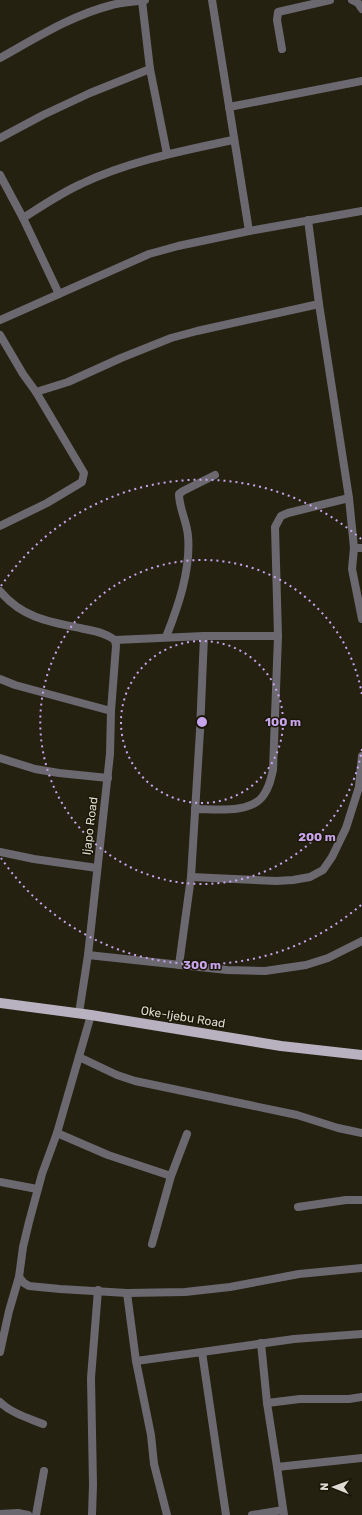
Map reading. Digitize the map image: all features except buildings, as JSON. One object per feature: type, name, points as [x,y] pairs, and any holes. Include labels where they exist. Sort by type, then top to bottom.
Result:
[{"type":"main road","name":"Oke-Ijebu Road","points":[[0,1002],[79,1013],[281,1046],[362,1055]]},
{"type":"street","points":[[0,58],[54,28],[87,12],[113,4],[144,0],[150,69],[167,154]]},
{"type":"street","points":[[212,0],[233,140],[249,231]]},
{"type":"street","points":[[282,49],[277,20],[278,12],[330,0]]},
{"type":"street","points":[[352,0],[362,9]]},
{"type":"street","points":[[0,138],[43,115],[90,93],[150,69]]},
{"type":"street","points":[[228,107],[362,81]]},
{"type":"street","points":[[23,218],[80,184],[126,166],[167,154],[233,140]]},
{"type":"street","points":[[0,175],[23,218],[59,294]]},
{"type":"street","points":[[0,320],[149,254],[178,246],[249,231],[362,211]]},
{"type":"street","points":[[308,220],[319,304],[358,548],[352,569],[362,619]]},
{"type":"street","points":[[36,392],[68,382],[121,358],[171,338],[197,330],[319,304]]},
{"type":"street","points":[[0,335],[82,467],[84,473],[82,482],[47,503],[0,526]]},
{"type":"street","points":[[166,637],[180,598],[188,549],[188,535],[179,494],[215,475]]},
{"type":"street","points":[[195,809],[228,809],[245,807],[256,803],[263,796],[270,783],[272,770],[278,636],[275,527],[281,516],[288,513],[349,498]]},
{"type":"street","points":[[0,591],[18,609],[32,616],[59,624],[104,633],[115,640],[204,636],[278,636]]},
{"type":"street","points":[[179,965],[191,877],[204,636]]},
{"type":"street","name":"Ijapo Road","points":[[79,1013],[88,955],[108,778],[116,646],[115,640]]},
{"type":"street","points":[[0,679],[15,685],[111,711]]},
{"type":"street","points":[[191,877],[276,881],[310,877],[323,870],[337,848],[346,828],[360,787],[362,756]]},
{"type":"street","points":[[0,758],[35,769],[108,778]]},
{"type":"street","points":[[0,852],[34,859],[97,868]]},
{"type":"street","points":[[88,955],[227,970],[265,971],[287,969],[306,965],[328,958],[362,941]]},
{"type":"street","points":[[0,1352],[9,1311],[19,1277],[23,1247],[37,1189],[57,1133],[91,1015]]},
{"type":"street","points":[[80,1057],[117,1075],[135,1081],[297,1115],[338,1128],[362,1132]]},
{"type":"street","points":[[57,1133],[108,1155],[171,1176]]},
{"type":"street","points":[[152,1244],[171,1176],[187,1134]]},
{"type":"street","points":[[0,1182],[37,1189]]},
{"type":"street","points":[[298,1207],[346,1200],[362,1200]]},
{"type":"street","points":[[19,1277],[24,1283],[34,1287],[127,1293],[185,1292],[222,1288],[299,1274],[362,1268]]},
{"type":"street","points":[[92,1515],[93,1485],[91,1378],[98,1290]]},
{"type":"street","points":[[127,1293],[136,1361],[151,1435],[154,1464],[167,1515]]},
{"type":"street","points":[[136,1361],[261,1343],[362,1334]]},
{"type":"street","points":[[252,1515],[283,1512],[267,1403],[261,1343]]},
{"type":"street","points":[[202,1352],[226,1515]]},
{"type":"street","points":[[267,1403],[300,1399],[343,1399],[362,1397]]},
{"type":"street","points":[[0,1402],[18,1414],[43,1424]]},
{"type":"street","points":[[277,1467],[362,1458]]},
{"type":"street","points":[[36,1515],[44,1471]]},
{"type":"street","points":[[0,1514],[18,1513],[28,1515]]}]
